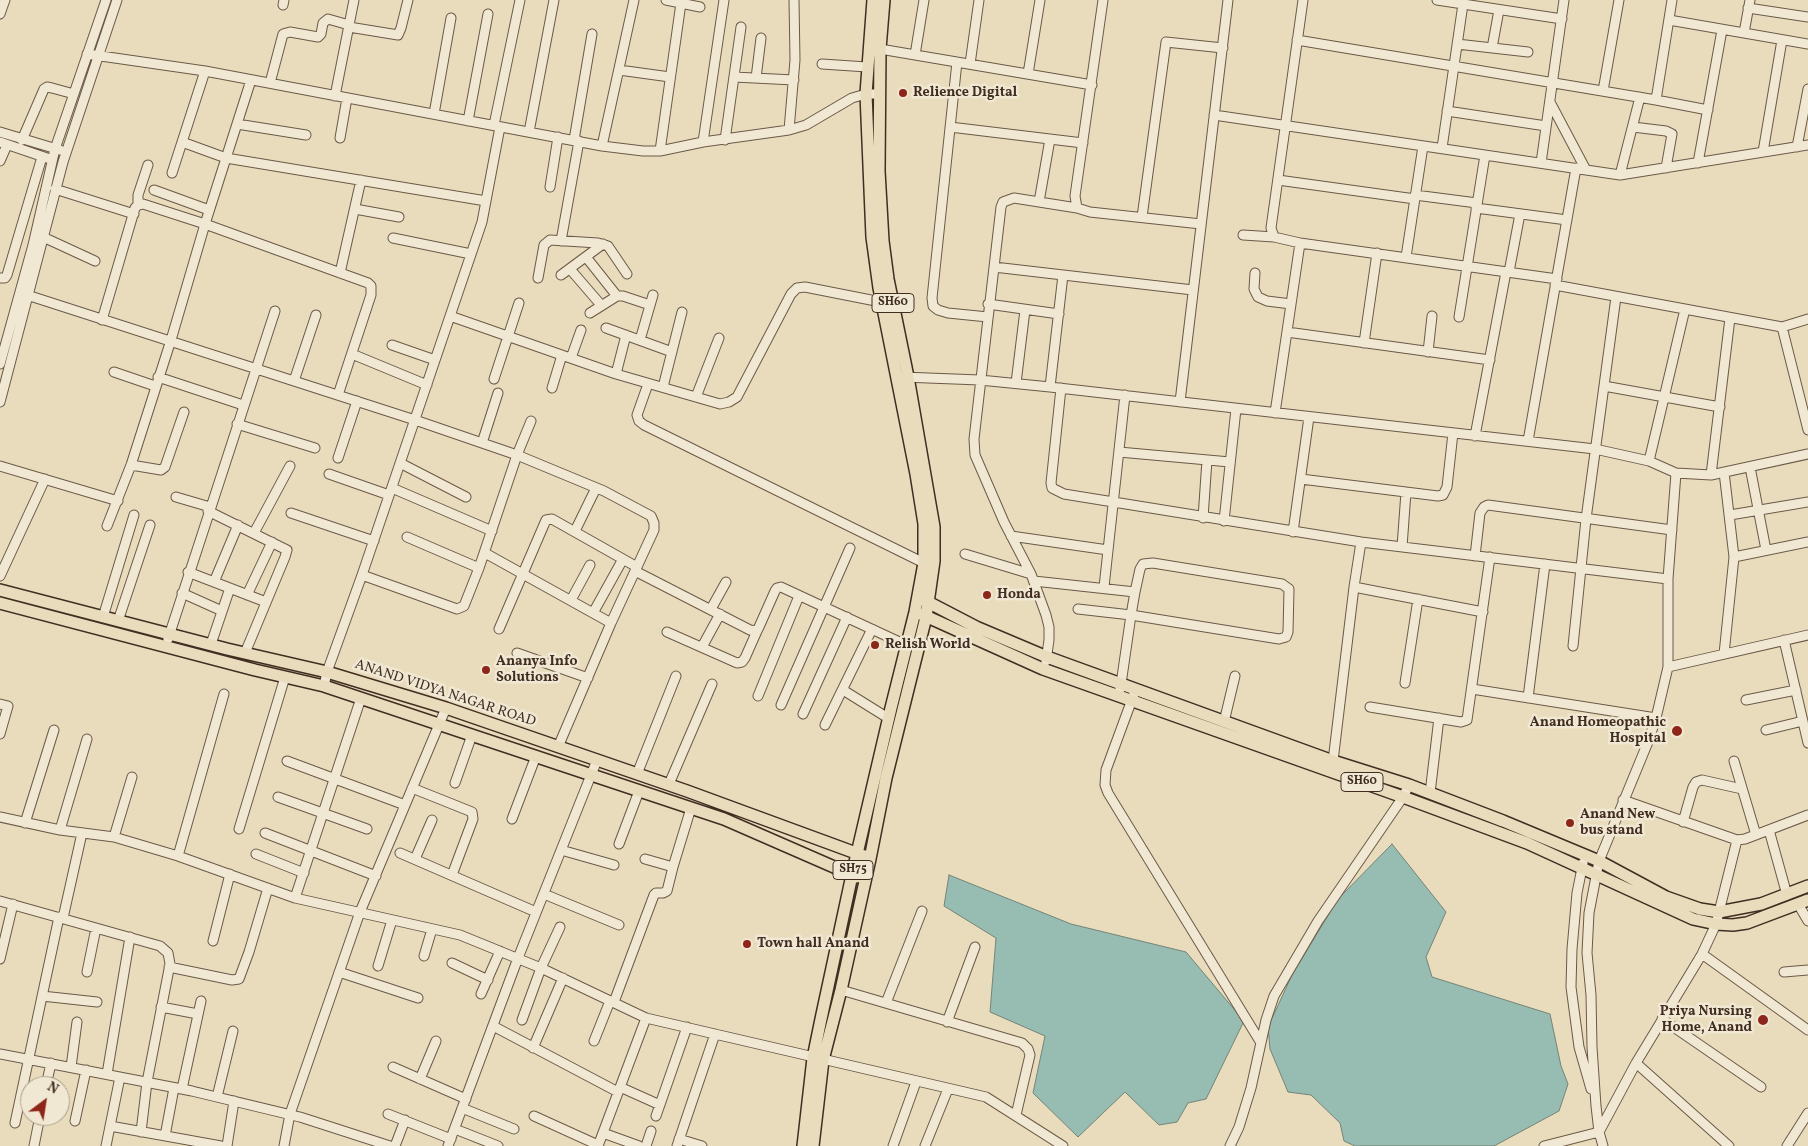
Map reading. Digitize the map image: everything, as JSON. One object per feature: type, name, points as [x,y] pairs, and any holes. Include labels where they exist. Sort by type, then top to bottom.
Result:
[{"type":"main road","name":"SH60","points":[[872,0],[866,94],[872,238],[888,304],[934,527],[934,561],[929,602]]},
{"type":"main road","name":"SH60","points":[[884,0],[880,49],[879,171],[888,304]]},
{"type":"main road","name":"SH60","points":[[902,377],[924,524],[924,563],[918,598],[976,627],[1047,658],[1333,761],[1409,785],[1503,820],[1599,861],[1666,897],[1700,910],[1719,912],[1761,904],[1808,886]]},
{"type":"main road","name":"ANAND VIDYA NAGAR ROAD","points":[[0,590],[245,653],[327,672],[446,708],[669,784],[870,858]]},
{"type":"main road","name":"SH75","points":[[803,1146],[852,875],[918,598]]},
{"type":"main road","name":"SH75","points":[[813,1146],[818,1059],[841,990],[888,769],[929,602]]},
{"type":"main road","points":[[0,603],[165,647],[324,686],[724,819],[865,881]]},
{"type":"main road","name":"SH60","points":[[915,612],[1043,669],[1527,843],[1693,919],[1733,926],[1748,923],[1803,902]]},
{"type":"street","points":[[0,14],[6,0]]},
{"type":"street","points":[[0,402],[27,295],[55,149],[106,0]]},
{"type":"street","points":[[0,364],[36,246],[43,237],[63,162],[117,0]]},
{"type":"street","points":[[335,96],[354,0]]},
{"type":"street","points":[[270,84],[283,34],[290,32],[318,38],[321,34],[323,23],[328,19],[349,26],[398,35],[408,0]]},
{"type":"street","points":[[324,686],[327,672],[374,541],[482,222],[520,0]]},
{"type":"street","points":[[529,132],[554,0]]},
{"type":"street","points":[[602,146],[634,0]]},
{"type":"street","points":[[666,0],[700,7]]},
{"type":"street","points":[[703,142],[724,0]]},
{"type":"street","points":[[789,130],[794,80],[794,0]]},
{"type":"street","points":[[915,55],[924,0]]},
{"type":"street","points":[[970,64],[979,0]]},
{"type":"street","points":[[1028,74],[1040,0]]},
{"type":"street","points":[[1077,208],[1075,196],[1103,0]]},
{"type":"street","points":[[1180,402],[1228,0]]},
{"type":"street","points":[[1274,237],[1271,228],[1303,0]]},
{"type":"street","points":[[1437,0],[1562,19]]},
{"type":"street","points":[[1541,163],[1564,0]]},
{"type":"street","points":[[1603,91],[1619,0]]},
{"type":"street","points":[[1656,100],[1672,0]]},
{"type":"street","points":[[660,150],[681,3]]},
{"type":"street","points":[[1442,148],[1463,4]]},
{"type":"street","points":[[1744,33],[1749,4],[1808,17]]},
{"type":"street","points":[[1492,48],[1499,10]]},
{"type":"street","points":[[468,120],[488,14]]},
{"type":"street","points":[[434,114],[451,18]]},
{"type":"street","points":[[1669,20],[1808,44]]},
{"type":"street","points":[[725,140],[741,27]]},
{"type":"street","points":[[1698,163],[1722,30]]},
{"type":"street","points":[[561,241],[592,34]]},
{"type":"street","points":[[756,78],[761,38]]},
{"type":"street","points":[[1297,40],[1708,110]]},
{"type":"street","points":[[1763,152],[1782,40]]},
{"type":"street","points":[[1142,217],[1166,42],[1223,48]]},
{"type":"street","points":[[1457,44],[1528,52]]},
{"type":"street","points":[[880,49],[1092,85]]},
{"type":"street","points":[[87,54],[205,71],[602,146],[643,151],[789,130],[806,125],[852,98],[866,94],[880,94]]},
{"type":"street","points":[[957,62],[932,298],[933,306],[938,310],[948,313],[988,317]]},
{"type":"street","points":[[822,64],[867,67]]},
{"type":"street","points":[[619,70],[670,77]]},
{"type":"street","points":[[172,173],[205,71]]},
{"type":"street","points":[[734,77],[794,80]]},
{"type":"street","points":[[107,526],[131,466],[171,340],[209,210],[251,80]]},
{"type":"street","points":[[22,140],[44,89],[47,87],[74,94]]},
{"type":"street","points":[[1796,147],[1808,89]]},
{"type":"street","points":[[1620,175],[1640,97]]},
{"type":"street","points":[[340,138],[347,98]]},
{"type":"street","points":[[1550,102],[1586,170]]},
{"type":"street","points":[[1447,112],[1546,126]]},
{"type":"street","points":[[1214,115],[1620,175],[1808,145]]},
{"type":"street","points":[[237,124],[306,136]]},
{"type":"street","points":[[1633,127],[1672,134],[1666,168]]},
{"type":"street","points":[[950,128],[1083,143]]},
{"type":"street","points":[[0,132],[67,152]]},
{"type":"street","points":[[550,187],[558,137]]},
{"type":"street","points":[[1040,202],[1050,139]]},
{"type":"street","points":[[182,142],[226,158],[486,200]]},
{"type":"street","points":[[0,161],[4,143],[42,157],[63,162]]},
{"type":"street","points":[[1406,257],[1423,146]]},
{"type":"street","points":[[1459,317],[1484,155]]},
{"type":"street","points":[[0,278],[5,278],[7,275],[42,157]]},
{"type":"street","points":[[102,320],[138,205],[138,195],[148,165]]},
{"type":"street","points":[[1528,441],[1576,168]]},
{"type":"street","points":[[340,273],[361,180]]},
{"type":"street","points":[[1278,180],[1415,197],[1567,220]]},
{"type":"street","points":[[55,189],[134,214]]},
{"type":"street","points":[[154,190],[209,210]]},
{"type":"street","points":[[1043,669],[1047,658],[1049,627],[1032,577],[975,455],[974,439],[999,213],[1003,202],[1014,198],[1077,208],[1090,212],[1201,224]]},
{"type":"street","points":[[138,205],[143,204],[205,224],[368,283],[372,290],[338,395]]},
{"type":"street","points":[[355,209],[399,217]]},
{"type":"street","points":[[1475,436],[1520,214]]},
{"type":"street","points":[[1243,235],[1274,237],[1300,243],[1377,252],[1508,272],[1616,297],[1782,327],[1808,319]]},
{"type":"street","points":[[43,237],[95,261]]},
{"type":"street","points":[[393,238],[471,254]]},
{"type":"street","points":[[17,241],[36,246]]},
{"type":"street","points":[[538,278],[547,242],[561,241],[603,244],[612,251],[627,274]]},
{"type":"street","points":[[1274,413],[1300,243]]},
{"type":"street","points":[[561,276],[603,244]]},
{"type":"street","points":[[1364,343],[1377,252]]},
{"type":"street","points":[[586,257],[617,296]]},
{"type":"street","points":[[994,267],[1193,290]]},
{"type":"street","points":[[570,269],[601,305]]},
{"type":"street","points":[[1255,273],[1254,289],[1258,297],[1267,301],[1291,304]]},
{"type":"street","points":[[1050,387],[1064,275]]},
{"type":"street","points":[[450,316],[616,374],[720,404],[730,402],[737,397],[791,294],[797,288],[805,287],[888,304]]},
{"type":"street","points":[[27,295],[171,340],[517,455],[596,488],[651,516],[654,522],[654,530],[611,622],[558,746]]},
{"type":"street","points":[[640,340],[653,295]]},
{"type":"street","points":[[590,312],[617,296],[623,296],[650,305]]},
{"type":"street","points":[[1572,646],[1586,518],[1616,297]]},
{"type":"street","points":[[494,379],[519,303]]},
{"type":"street","points":[[988,304],[1059,314]]},
{"type":"street","points":[[1648,461],[1684,309]]},
{"type":"street","points":[[1016,383],[1025,310]]},
{"type":"street","points":[[165,647],[242,406],[275,311]]},
{"type":"street","points":[[663,387],[682,312]]},
{"type":"street","points":[[294,381],[316,315]]},
{"type":"street","points":[[1428,352],[1432,316]]},
{"type":"street","points":[[1711,475],[1730,318]]},
{"type":"street","points":[[1782,327],[1808,430]]},
{"type":"street","points":[[606,328],[672,352]]},
{"type":"street","points":[[552,388],[566,356],[581,330]]},
{"type":"street","points":[[1287,332],[1490,360]]},
{"type":"street","points":[[616,374],[626,335]]},
{"type":"street","points":[[696,398],[719,338]]},
{"type":"street","points":[[392,344],[435,360]]},
{"type":"street","points":[[352,354],[427,385]]},
{"type":"street","points":[[114,372],[242,406]]},
{"type":"street","points":[[902,377],[1016,383],[1595,449],[1648,461],[1676,473],[1711,475],[1808,454]]},
{"type":"street","points":[[648,384],[637,416],[644,425],[924,563]]},
{"type":"street","points":[[1604,386],[1720,407]]},
{"type":"street","points":[[1061,388],[1051,483],[1052,488],[1064,494],[1203,518],[1361,542],[1668,579]]},
{"type":"street","points":[[482,443],[498,393]]},
{"type":"street","points":[[1104,587],[1125,396]]},
{"type":"street","points":[[338,458],[357,401]]},
{"type":"street","points":[[1224,521],[1236,409]]},
{"type":"street","points":[[131,466],[161,470],[165,467],[184,412]]},
{"type":"street","points":[[1293,532],[1309,417]]},
{"type":"street","points":[[362,575],[457,609],[464,606],[485,553],[517,455],[531,421]]},
{"type":"street","points":[[237,424],[315,448]]},
{"type":"street","points":[[1301,479],[1438,496],[1443,495],[1446,492],[1453,433]]},
{"type":"street","points":[[1120,452],[1230,462]]},
{"type":"street","points":[[1203,518],[1207,460]]},
{"type":"street","points":[[400,463],[466,497]]},
{"type":"street","points":[[0,466],[118,500]]},
{"type":"street","points":[[254,533],[290,466]]},
{"type":"street","points":[[1750,467],[1766,550]]},
{"type":"street","points":[[1724,472],[1734,557],[1724,654]]},
{"type":"street","points":[[1603,1146],[1599,1132],[1596,1106],[1592,1047],[1591,995],[1587,953],[1589,913],[1599,861],[1656,718],[1668,667],[1668,579],[1676,473]]},
{"type":"street","points":[[329,474],[390,492],[492,531]]},
{"type":"street","points":[[0,576],[45,479]]},
{"type":"street","points":[[575,532],[596,488]]},
{"type":"street","points":[[1402,547],[1406,492]]},
{"type":"street","points":[[176,497],[209,509],[284,548],[287,553],[245,653]]},
{"type":"street","points":[[1730,515],[1808,502]]},
{"type":"street","points":[[1475,556],[1480,513],[1488,505],[1672,530]]},
{"type":"street","points":[[291,514],[374,541]]},
{"type":"street","points":[[103,617],[134,515]]},
{"type":"street","points":[[499,629],[546,520],[552,518],[623,559],[636,569],[750,630],[757,631]]},
{"type":"street","points":[[214,582],[238,525]]},
{"type":"street","points":[[118,621],[150,526]]},
{"type":"street","points":[[1012,536],[1108,550]]},
{"type":"street","points":[[407,537],[479,568]]},
{"type":"street","points":[[247,595],[272,542]]},
{"type":"street","points":[[1333,761],[1361,542]]},
{"type":"street","points":[[1734,557],[1808,542]]},
{"type":"street","points":[[781,705],[850,548]]},
{"type":"street","points":[[485,553],[611,622]]},
{"type":"street","points":[[966,554],[1032,577],[1135,592]]},
{"type":"street","points":[[1370,707],[1461,722],[1467,720],[1490,557]]},
{"type":"street","points":[[593,613],[623,559]]},
{"type":"street","points":[[1078,609],[1131,615],[1279,639],[1286,637],[1288,632],[1289,589],[1282,584],[1147,563],[1143,564],[1140,569],[1135,592],[1131,615],[1121,684],[1118,697]]},
{"type":"street","points":[[1528,698],[1545,564]]},
{"type":"street","points":[[570,600],[590,565]]},
{"type":"street","points":[[188,572],[266,602]]},
{"type":"street","points":[[711,609],[726,582]]},
{"type":"street","points":[[666,632],[737,663],[742,662],[777,588],[781,587],[906,645]]},
{"type":"street","points":[[1354,587],[1483,612]]},
{"type":"street","points":[[211,644],[230,588]]},
{"type":"street","points":[[182,592],[222,612]]},
{"type":"street","points":[[758,696],[799,596]]},
{"type":"street","points":[[1405,683],[1418,599]]},
{"type":"street","points":[[702,647],[720,614]]},
{"type":"street","points":[[803,714],[847,618]]},
{"type":"street","points":[[825,725],[872,629]]},
{"type":"street","points":[[1668,667],[1808,635]]},
{"type":"street","points":[[1784,640],[1808,743]]},
{"type":"street","points":[[516,653],[588,678]]},
{"type":"street","points":[[637,774],[676,676]]},
{"type":"street","points":[[1224,722],[1235,676]]},
{"type":"street","points":[[239,829],[286,677]]},
{"type":"street","points":[[669,784],[712,684]]},
{"type":"street","points":[[1472,689],[1656,718]]},
{"type":"street","points":[[843,690],[888,718]]},
{"type":"street","points":[[1135,690],[1106,770],[1105,785],[1108,793],[1261,1043]]},
{"type":"street","points":[[1746,700],[1796,690]]},
{"type":"street","points":[[178,856],[224,694]]},
{"type":"street","points":[[296,898],[361,698]]},
{"type":"street","points":[[0,704],[8,706],[0,734]]},
{"type":"street","points":[[284,1146],[290,1114],[360,912],[446,708]]},
{"type":"street","points":[[1430,793],[1439,718]]},
{"type":"street","points":[[1766,730],[1803,721]]},
{"type":"street","points":[[25,823],[54,730]]},
{"type":"street","points":[[455,783],[472,735]]},
{"type":"street","points":[[60,830],[87,739]]},
{"type":"street","points":[[512,819],[536,756]]},
{"type":"street","points":[[288,760],[405,805]]},
{"type":"street","points":[[388,1114],[405,1120],[450,1142],[518,958],[597,760]]},
{"type":"street","points":[[1734,761],[1756,835]]},
{"type":"street","points":[[114,837],[132,777]]},
{"type":"street","points":[[1683,822],[1696,782],[1702,780],[1742,789]]},
{"type":"street","points":[[1230,1146],[1239,1127],[1251,1088],[1274,996],[1318,921],[1403,797],[1409,785]]},
{"type":"street","points":[[412,788],[472,812],[473,819],[452,875]]},
{"type":"street","points":[[619,844],[639,791]]},
{"type":"street","points":[[278,797],[367,829]]},
{"type":"street","points":[[1623,800],[1736,840],[1745,839],[1808,815]]},
{"type":"street","points":[[594,1041],[654,895],[667,891],[691,808]]},
{"type":"street","points":[[0,817],[60,830],[114,837],[178,856],[296,898],[460,935],[564,978],[646,1018],[986,1097],[1063,1146]]},
{"type":"street","points":[[415,859],[432,820]]},
{"type":"street","points":[[1769,830],[1788,895]]},
{"type":"street","points":[[15,1123],[42,996],[82,832]]},
{"type":"street","points":[[265,832],[376,876]]},
{"type":"street","points":[[1544,1146],[1599,1132],[1636,1063],[1702,954],[1716,924],[1736,840]]},
{"type":"street","points":[[561,850],[614,865]]},
{"type":"street","points":[[400,853],[536,912]]},
{"type":"street","points":[[256,854],[304,873]]},
{"type":"street","points":[[1584,855],[1577,893],[1571,987],[1579,1047],[1596,1106]]},
{"type":"street","points":[[645,859],[673,867]]},
{"type":"street","points":[[212,941],[230,874]]},
{"type":"street","points":[[169,968],[232,980],[238,979],[249,952],[268,888]]},
{"type":"street","points":[[544,894],[619,925]]},
{"type":"street","points":[[0,901],[160,946],[168,953],[169,968],[147,1082],[141,1132]]},
{"type":"street","points":[[1803,902],[1808,921]]},
{"type":"street","points":[[0,960],[3,936],[13,904]]},
{"type":"street","points":[[886,1004],[922,911]]},
{"type":"street","points":[[378,966],[392,920]]},
{"type":"street","points":[[522,1020],[541,968],[560,927]]},
{"type":"street","points":[[87,972],[96,928]]},
{"type":"street","points":[[424,956],[432,929]]},
{"type":"street","points":[[107,1074],[130,937]]},
{"type":"street","points":[[947,1022],[975,947]]},
{"type":"street","points":[[481,994],[500,951]]},
{"type":"street","points":[[1702,954],[1808,1030]]},
{"type":"street","points":[[452,963],[488,980]]},
{"type":"street","points":[[1784,972],[1808,970]]},
{"type":"street","points":[[339,972],[418,998]]},
{"type":"street","points":[[533,1048],[564,978]]},
{"type":"street","points":[[841,990],[1022,1043],[1028,1049],[1030,1055],[1016,1115]]},
{"type":"street","points":[[42,996],[97,1002]]},
{"type":"street","points":[[165,1136],[201,1001]]},
{"type":"street","points":[[161,1007],[198,1014]]},
{"type":"street","points":[[534,1116],[598,1145],[646,1018]]},
{"type":"street","points":[[1662,1019],[1761,1087]]},
{"type":"street","points":[[71,1067],[77,1022]]},
{"type":"street","points":[[493,1026],[533,1048],[619,1090],[660,1105]]},
{"type":"street","points":[[656,1116],[686,1027]]},
{"type":"street","points":[[217,1097],[233,1031]]},
{"type":"street","points":[[702,1146],[678,1142],[715,1034]]},
{"type":"street","points":[[420,1079],[436,1041]]},
{"type":"street","points":[[0,1054],[178,1088],[290,1114],[390,1146]]},
{"type":"street","points":[[48,1076],[51,1063]]},
{"type":"street","points":[[1636,1063],[1728,1146]]},
{"type":"street","points":[[393,1068],[420,1079],[514,1129]]},
{"type":"street","points":[[75,1121],[86,1070]]},
{"type":"street","points":[[106,1146],[120,1077]]},
{"type":"street","points":[[893,1146],[916,1082]]},
{"type":"street","points":[[925,1146],[948,1089]]},
{"type":"street","points":[[228,1146],[234,1101]]},
{"type":"street","points":[[1787,1146],[1808,1113]]},
{"type":"street","points":[[395,1146],[405,1120]]},
{"type":"street","points":[[34,1146],[38,1126]]},
{"type":"street","points":[[110,1126],[220,1146]]},
{"type":"street","points":[[455,1129],[498,1146]]},
{"type":"street","points":[[646,1146],[650,1131]]},
{"type":"street","points":[[603,1133],[639,1146]]},
{"type":"water","points":[[1392,844],[1446,912],[1426,957],[1432,977],[1550,1014],[1561,1066],[1568,1084],[1559,1111],[1494,1146],[1355,1146],[1344,1141],[1340,1123],[1311,1095],[1288,1092],[1270,1049],[1268,1027],[1292,975],[1338,899]]},
{"type":"water","points":[[949,875],[1071,924],[1186,952],[1244,1021],[1206,1099],[1188,1103],[1177,1122],[1159,1125],[1125,1092],[1078,1137],[1033,1093],[1045,1036],[990,1012],[996,938],[944,906]]},
{"type":"place","name":"Relience Digital","points":[[903,93]]},
{"type":"place","name":"Honda","points":[[987,595]]},
{"type":"place","name":"Relish World","points":[[875,645]]},
{"type":"place","name":"Ananya Info Solutions","points":[[486,670]]},
{"type":"place","name":"Anand Homeopathic Hospital","points":[[1677,731]]},
{"type":"place","name":"Anand New bus stand","points":[[1570,823]]},
{"type":"place","name":"Town hall Anand","points":[[747,944]]},
{"type":"place","name":"Priya Nursing Home, Anand","points":[[1763,1020]]}]
